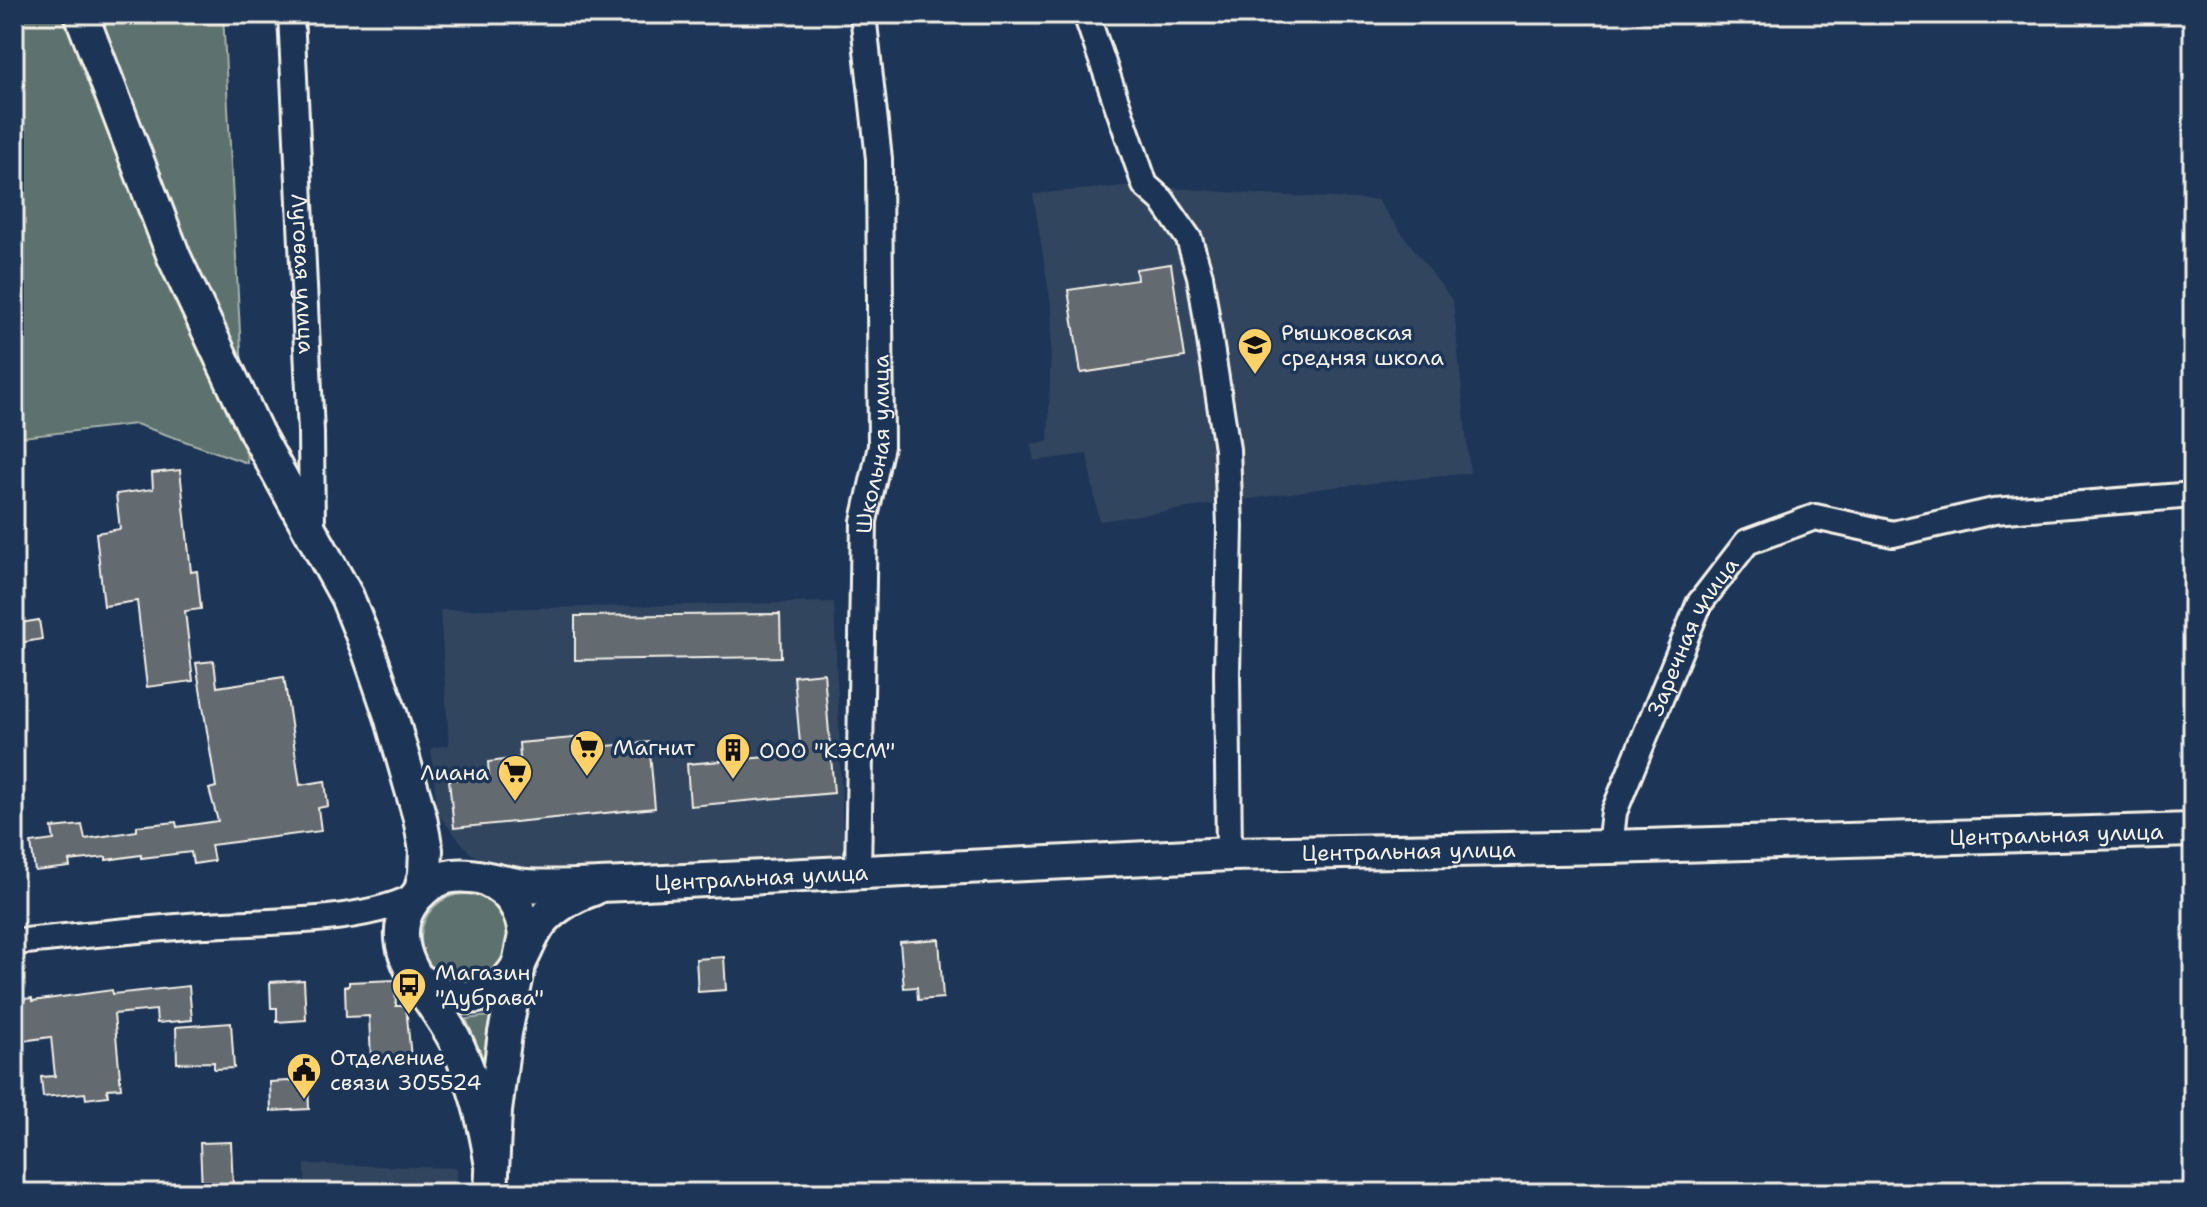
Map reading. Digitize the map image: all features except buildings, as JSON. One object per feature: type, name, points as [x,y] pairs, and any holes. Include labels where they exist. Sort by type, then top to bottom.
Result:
[{"type":"main road","points":[[81,14],[174,257],[257,434],[347,597],[369,652],[391,716],[426,850],[425,874],[420,893],[406,912],[402,947],[406,959],[456,1041],[476,1089],[491,1161]]},
{"type":"main road","points":[[420,818],[448,859],[467,872],[491,881],[512,898],[524,921],[524,948],[505,1033],[491,1161],[491,1193]]},
{"type":"main road","name":"Центральная улица","points":[[624,884],[1229,854],[1610,847],[2193,830]]},
{"type":"main road","points":[[420,893],[446,877],[463,875],[526,886],[624,884]]},
{"type":"main road","points":[[420,980],[439,994],[451,997],[475,997],[497,988],[515,972],[529,940],[542,921],[559,906],[601,886],[624,884]]},
{"type":"street","name":"Луговая улица","points":[[291,14],[311,432],[312,532]]},
{"type":"street","name":"Школьная улица","points":[[858,873],[864,521],[881,446],[879,159],[863,14]]},
{"type":"street","points":[[1086,14],[1145,185],[1162,200],[1189,239],[1200,276],[1216,366],[1227,449],[1230,526],[1227,673],[1229,854]]},
{"type":"street","name":"Заречная улица","points":[[1610,847],[1614,812],[1699,604],[1747,542],[1815,517],[1893,534],[1994,511],[2193,495]]},
{"type":"street","points":[[14,942],[350,915],[390,907],[420,893]]},
{"type":"street","points":[[350,915],[384,924],[402,947]]},
{"type":"shaded area","name":"Рышковская средняя школа","points":[[1135,185],[1377,200],[1453,301],[1470,473],[1325,488],[1099,521],[1087,454],[1034,461],[1031,444],[1048,441],[1052,311],[1033,194]]},
{"type":"shaded area","points":[[834,602],[844,860],[552,875],[504,869],[470,853],[437,813],[431,748],[449,745],[440,610]]},
{"type":"shaded area","points":[[305,1164],[457,1168],[457,1193],[252,1193],[305,1190]]},
{"type":"green space","points":[[14,14],[223,14],[247,463],[136,424],[14,438]]},
{"type":"green space","points":[[465,894],[482,898],[496,907],[505,921],[509,938],[505,955],[496,969],[482,978],[465,982],[448,978],[434,969],[425,955],[421,938],[425,921],[434,907],[448,898]]},
{"type":"green space","points":[[490,1016],[487,1069],[466,1019]]},
{"type":"place","name":"Рышковская средняя школа","points":[[1255,376]]},
{"type":"place","name":"Магнит","points":[[587,778]]},
{"type":"place","name":"ООО \"КЭСМ\"","points":[[733,781]]},
{"type":"place","name":"Лиана","points":[[515,803]]},
{"type":"place","name":"Магазин \"Дубрава\"","points":[[409,1016]]},
{"type":"place","name":"Отделение связи 305524","points":[[304,1101]]}]
